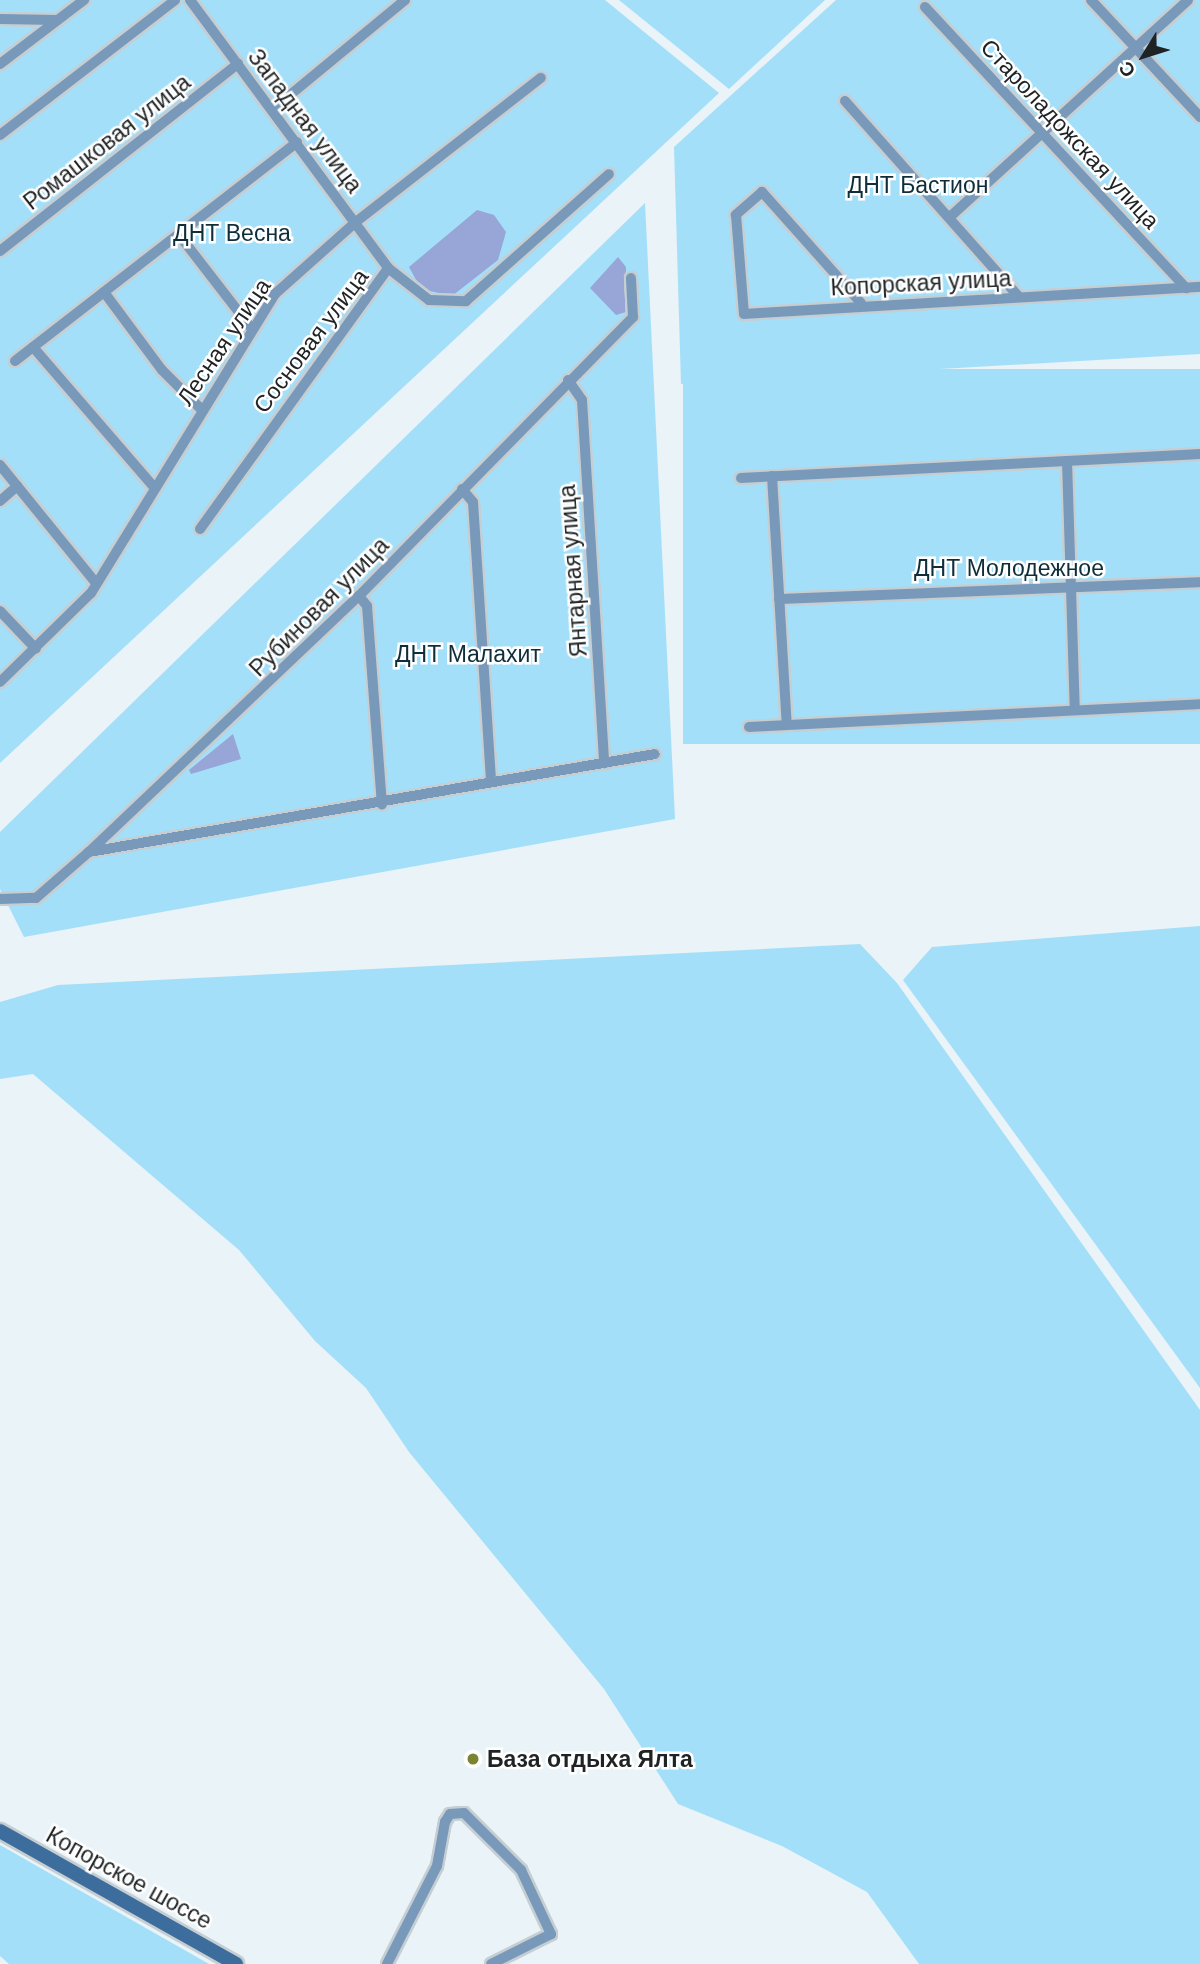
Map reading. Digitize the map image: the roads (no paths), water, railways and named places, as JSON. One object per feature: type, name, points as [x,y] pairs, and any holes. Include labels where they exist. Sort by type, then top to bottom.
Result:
[{"type":"main road","name":"Копорское шоссе","points":[[0,1831],[236,1964]]},
{"type":"street","points":[[0,64],[84,0]]},
{"type":"street","points":[[0,135],[175,0]]},
{"type":"street","points":[[273,109],[405,0]]},
{"type":"street","points":[[1091,0],[1200,117]]},
{"type":"street","points":[[952,215],[1188,0]]},
{"type":"street","name":"Западная улица","points":[[193,1],[388,268]]},
{"type":"street","name":"Староладожская улица","points":[[925,7],[1044,131],[1186,288]]},
{"type":"street","points":[[0,19],[57,20]]},
{"type":"street","name":"Ромашковая улица","points":[[0,251],[238,64]]},
{"type":"street","name":"Лесная улица","points":[[0,682],[68,621],[275,294],[356,221],[541,78]]},
{"type":"street","points":[[845,101],[952,215],[1019,297]]},
{"type":"street","points":[[15,361],[180,236],[297,142]]},
{"type":"street","name":"Сосновая улица","points":[[200,529],[388,268],[429,300],[466,301],[609,174]]},
{"type":"street","name":"Копорская улица","points":[[861,303],[762,192],[736,215],[744,314],[861,303],[1200,287]]},
{"type":"street","points":[[180,236],[251,328]]},
{"type":"street","name":"Рубиновая улица","points":[[0,899],[36,898],[89,852],[359,596],[568,380],[633,317],[631,278]]},
{"type":"street","points":[[104,292],[162,370],[201,409]]},
{"type":"street","points":[[33,347],[154,487]]},
{"type":"street","name":"Янтарная улица","points":[[568,380],[582,400],[604,763]]},
{"type":"street","points":[[741,478],[1200,454]]},
{"type":"street","points":[[1067,461],[1075,710]]},
{"type":"street","points":[[0,465],[95,582]]},
{"type":"street","points":[[772,476],[787,725]]},
{"type":"street","points":[[0,500],[17,486]]},
{"type":"street","points":[[462,489],[473,502],[491,781]]},
{"type":"street","points":[[779,599],[1200,582]]},
{"type":"street","points":[[359,596],[367,606],[382,803]]},
{"type":"street","points":[[0,611],[36,649]]},
{"type":"street","points":[[750,727],[1200,704]]},
{"type":"street","points":[[89,852],[655,754]]},
{"type":"street","points":[[387,1964],[437,1866],[445,1822],[450,1814],[464,1814],[521,1870],[551,1934],[491,1964]]},
{"type":"place","name":"База отдыха Ялта","points":[[473,1759]]},
{"type":"park label","name":"ДНТ Бастион","points":[[918,185]]},
{"type":"park label","name":"ДНТ Весна","points":[[232,233]]},
{"type":"park label","name":"ДНТ Молодежное","points":[[1009,568]]},
{"type":"park label","name":"ДНТ Малахит","points":[[468,654]]}]
